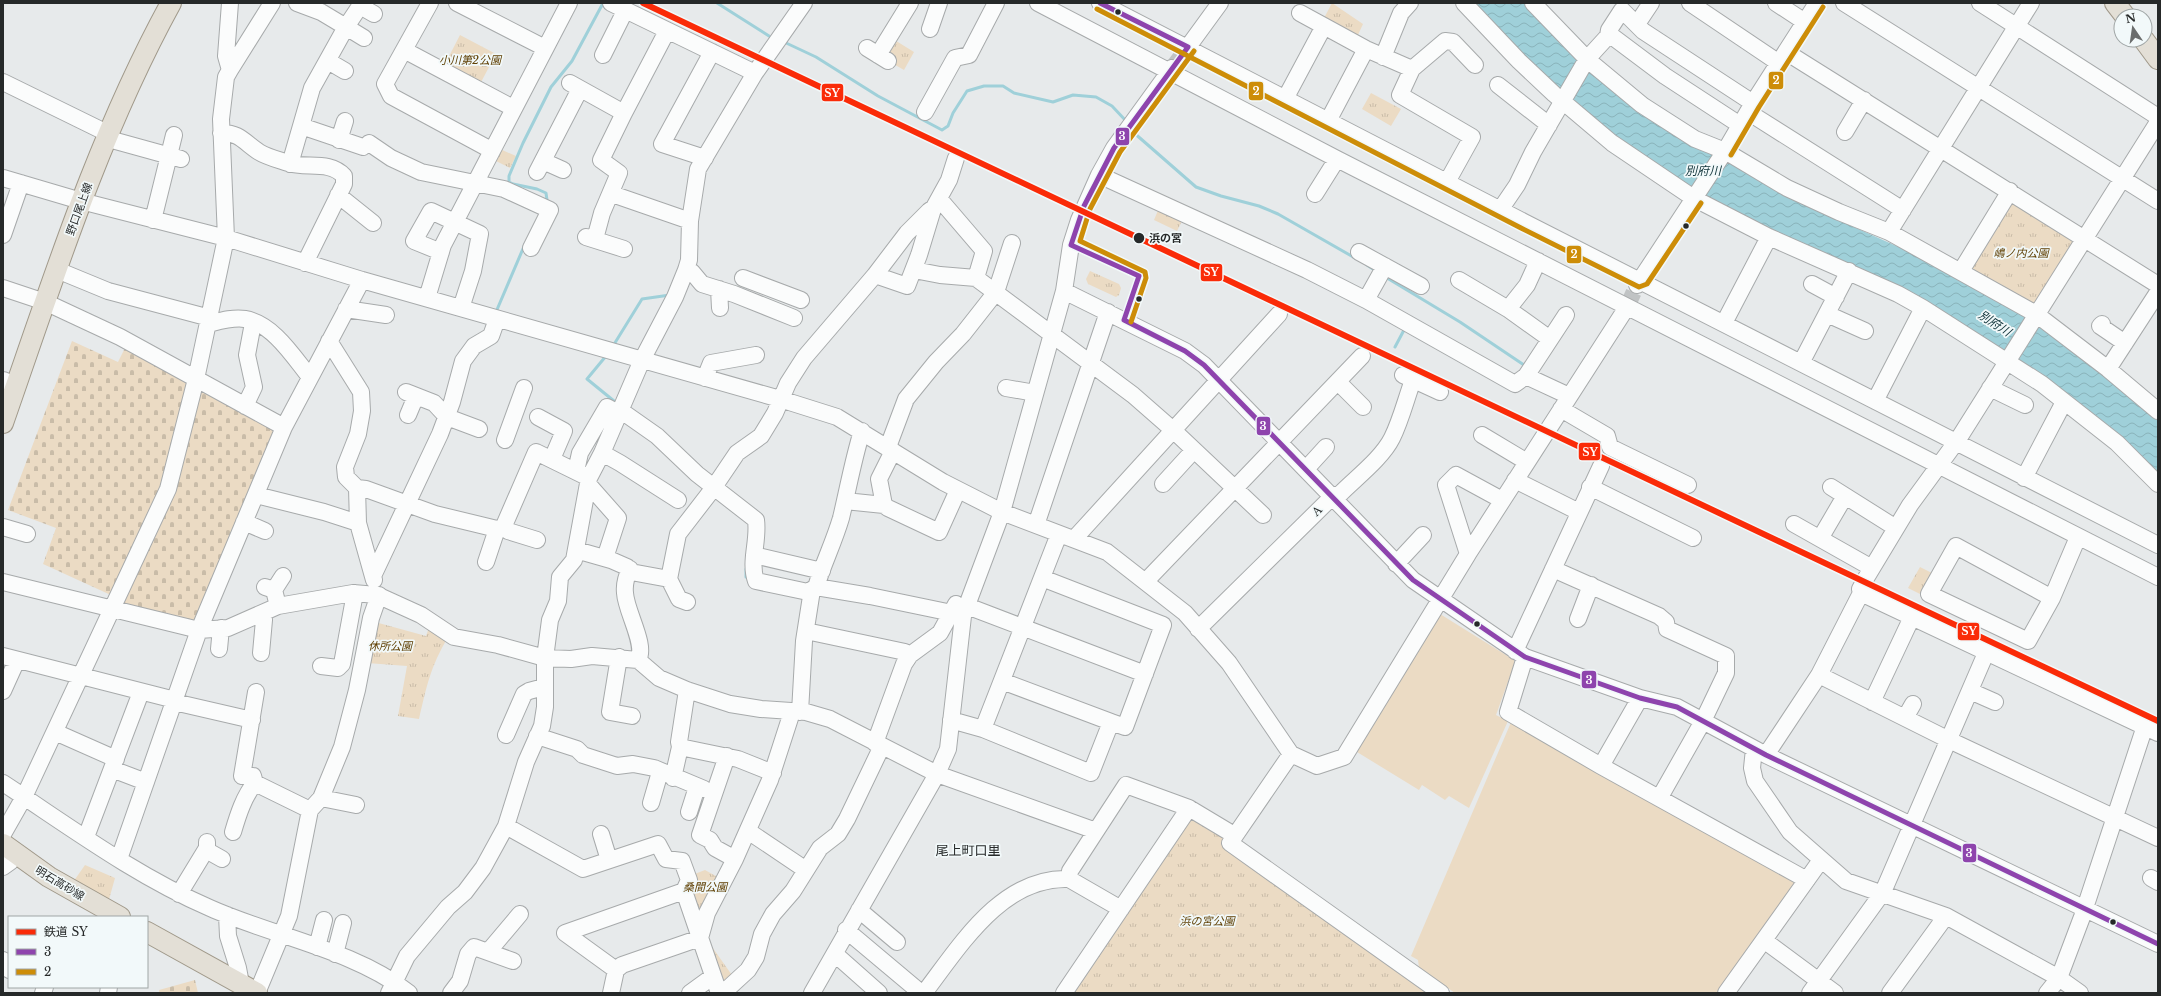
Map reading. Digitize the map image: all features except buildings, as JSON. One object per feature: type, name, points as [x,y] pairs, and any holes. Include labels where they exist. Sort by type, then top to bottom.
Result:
[{"type":"main road","name":"野口尾上線","points":[[3,423],[10,382],[45,302],[106,136],[134,72],[171,3]]},
{"type":"main road","points":[[2150,48],[2158,59]]},
{"type":"main road","name":"明石高砂線","points":[[7,855],[118,916]]},
{"type":"main road","points":[[148,933],[252,990]]},
{"type":"street","points":[[230,3],[226,56],[230,70]]},
{"type":"street","points":[[3,834],[24,797],[168,489],[196,379],[226,238],[221,133],[226,77],[272,3]]},
{"type":"street","points":[[297,3],[321,12],[364,38]]},
{"type":"street","points":[[430,3],[386,84],[391,96],[491,150]]},
{"type":"street","points":[[457,3],[545,48]]},
{"type":"street","points":[[427,298],[441,252],[455,222],[476,183],[491,150],[569,3]]},
{"type":"street","points":[[611,3],[755,73]]},
{"type":"street","points":[[584,477],[602,453],[642,360],[675,297],[686,270],[689,260],[690,221],[698,169],[755,73],[804,3]]},
{"type":"street","points":[[878,55],[910,3]]},
{"type":"street","points":[[926,112],[955,58],[969,55],[996,3]]},
{"type":"street","points":[[1038,3],[1171,70],[1337,159],[2158,577]]},
{"type":"street","points":[[1100,3],[1639,282],[1724,323],[2024,478],[2158,545]]},
{"type":"street","points":[[1187,49],[1220,3]]},
{"type":"street","points":[[1384,57],[1401,13],[1410,3]]},
{"type":"street","points":[[1464,3],[1519,61],[1562,101],[1612,143],[1695,198],[1769,237],[1849,271],[1898,294],[1923,308],[2042,384],[2117,443],[2158,484]]},
{"type":"street","points":[[1533,3],[1587,59],[1642,105],[1695,139],[1725,152],[1787,188],[1839,212],[1889,232],[2036,314],[2108,369],[2158,411]]},
{"type":"street","points":[[1637,24],[1651,3]]},
{"type":"street","points":[[1690,3],[1782,57],[1864,100],[2158,285]]},
{"type":"street","points":[[1776,3],[1805,22]]},
{"type":"street","points":[[1639,282],[1751,115],[1782,57],[1816,3]]},
{"type":"street","points":[[1844,3],[2158,200]]},
{"type":"street","points":[[1980,3],[2158,117]]},
{"type":"street","points":[[1889,232],[2031,3]]},
{"type":"street","points":[[930,29],[934,5]]},
{"type":"street","points":[[290,164],[312,88],[346,27],[360,6],[374,14]]},
{"type":"street","points":[[1500,210],[1517,185],[1548,125],[1587,59],[1608,36],[1617,6],[1643,31],[1751,115],[1903,210]]},
{"type":"street","points":[[603,55],[625,11]]},
{"type":"street","points":[[1300,13],[1366,49],[1412,69]]},
{"type":"street","points":[[1285,98],[1324,26]]},
{"type":"street","points":[[624,249],[589,238],[612,194],[620,174],[601,160],[667,31]]},
{"type":"street","points":[[1608,36],[1613,37],[1665,76],[1751,115]]},
{"type":"street","points":[[1447,182],[1472,137],[1400,95],[1412,69],[1445,41],[1453,42],[1475,65]]},
{"type":"street","points":[[1328,121],[1366,49]]},
{"type":"street","points":[[404,50],[513,108]]},
{"type":"street","points":[[705,158],[662,144],[712,52]]},
{"type":"street","points":[[328,61],[345,71]]},
{"type":"street","points":[[812,993],[835,954],[846,930],[937,774],[948,749],[950,720],[963,616],[1002,512],[1064,291],[1071,245],[1084,206],[1114,148],[1171,70]]},
{"type":"street","points":[[3,82],[106,136],[175,158]]},
{"type":"street","points":[[564,170],[540,166],[575,86],[624,113]]},
{"type":"street","points":[[1501,92],[1548,125]]},
{"type":"street","points":[[1845,132],[1864,100]]},
{"type":"street","points":[[339,140],[345,121]]},
{"type":"street","points":[[2080,993],[2059,978],[1946,916],[1883,892],[1846,881],[1790,832],[1755,781],[1752,768],[1760,752],[1819,675],[1861,593],[1860,589],[1896,528],[1990,388],[2158,122]]},
{"type":"street","points":[[301,126],[339,140],[366,145],[394,153],[421,172],[504,189],[550,210],[531,248]]},
{"type":"street","points":[[221,133],[232,132],[260,152],[290,164],[322,166],[340,171],[344,176],[345,180],[305,263]]},
{"type":"street","points":[[153,220],[175,158],[174,135]]},
{"type":"street","points":[[875,275],[907,286],[914,270],[933,209],[949,180],[956,158]]},
{"type":"street","points":[[1315,194],[1337,159]]},
{"type":"street","points":[[1099,175],[1307,270],[1366,300],[1515,384],[1528,372],[1566,315]]},
{"type":"street","points":[[3,178],[81,201],[226,238],[362,280],[780,399],[837,417],[958,490],[1002,512],[1107,552],[1184,613],[1228,663],[1291,754],[1317,766],[1344,757],[1468,554],[1627,307]]},
{"type":"street","points":[[3,234],[21,183]]},
{"type":"street","points":[[1960,271],[2010,191]]},
{"type":"street","points":[[612,194],[690,221]]},
{"type":"street","points":[[338,195],[373,223]]},
{"type":"street","points":[[688,602],[678,599],[668,579],[678,534],[712,491],[737,453],[761,436],[780,399],[791,365],[819,339],[875,275],[907,233],[942,202],[982,248],[985,254],[976,278]]},
{"type":"street","points":[[441,252],[414,241],[431,211],[480,234],[473,271],[461,308]]},
{"type":"street","points":[[1724,323],[1769,237]]},
{"type":"street","points":[[884,506],[879,479],[910,393],[936,362],[963,334],[996,292],[1012,243]]},
{"type":"street","points":[[1359,252],[1385,266],[1407,272],[1421,286]]},
{"type":"street","points":[[1508,310],[1528,285],[1538,261]]},
{"type":"street","points":[[1366,300],[1385,266]]},
{"type":"street","points":[[57,270],[108,291],[209,321],[246,319],[270,331],[309,376]]},
{"type":"street","points":[[686,270],[692,272],[702,284],[719,289],[794,318]]},
{"type":"street","points":[[914,270],[940,275],[976,278],[996,292],[1133,395],[1173,430],[1263,515]]},
{"type":"street","points":[[1801,363],[1849,271]]},
{"type":"street","points":[[743,278],[801,300]]},
{"type":"street","points":[[119,859],[199,630],[244,522],[284,427],[309,376],[362,280]]},
{"type":"street","points":[[1459,280],[1508,310],[1550,339]]},
{"type":"street","points":[[1812,284],[1836,297]]},
{"type":"street","points":[[3,288],[45,302],[120,337],[284,427]]},
{"type":"street","points":[[719,289],[720,308]]},
{"type":"street","points":[[1064,291],[1185,351],[1219,380],[1413,580],[1520,654],[1640,698],[1677,707],[1760,752],[2157,941]]},
{"type":"street","points":[[774,311],[781,292]]},
{"type":"street","points":[[2108,369],[2158,292]]},
{"type":"street","points":[[1875,401],[1923,308]]},
{"type":"street","points":[[346,309],[386,315]]},
{"type":"street","points":[[1036,525],[1108,312]]},
{"type":"street","points":[[1074,539],[1279,314]]},
{"type":"street","points":[[1827,314],[1865,331]]},
{"type":"street","points":[[373,576],[447,418],[462,361],[474,346],[492,336],[497,319]]},
{"type":"street","points":[[245,406],[254,387],[247,355],[253,322]]},
{"type":"street","points":[[2102,324],[2100,326],[2125,343]]},
{"type":"street","points":[[329,341],[361,392],[362,411],[358,434],[344,472],[357,488],[474,525],[500,529],[537,540]]},
{"type":"street","points":[[705,378],[710,363],[756,355]]},
{"type":"street","points":[[1146,582],[1234,487],[1280,442],[1362,356]]},
{"type":"street","points":[[1528,372],[1607,436],[1610,447],[1635,454],[1688,485]]},
{"type":"street","name":"A","points":[[1198,629],[1333,496],[1341,493],[1388,444],[1398,424],[1408,377],[1440,392]]},
{"type":"street","points":[[1338,382],[1363,407]]},
{"type":"street","points":[[505,440],[528,411],[524,388]]},
{"type":"street","points":[[1006,388],[1035,393]]},
{"type":"street","points":[[1990,388],[2025,405]]},
{"type":"street","points":[[408,415],[411,394],[434,403],[447,418],[479,429]]},
{"type":"street","points":[[2024,478],[2064,402]]},
{"type":"street","points":[[391,987],[407,956],[448,906],[465,892],[483,868],[506,826],[526,762],[542,726],[545,707],[545,658],[550,620],[558,601],[560,577],[574,560],[576,550],[584,477],[580,452],[607,407],[619,412],[657,436],[697,474],[712,491],[756,520],[758,532],[752,570],[756,581],[808,592],[814,589],[870,596],[952,613]]},
{"type":"street","points":[[528,411],[564,431],[552,459]]},
{"type":"street","points":[[700,938],[704,919],[736,859],[773,773],[796,712],[806,631],[814,589],[832,549],[845,501],[852,464],[862,431]]},
{"type":"street","points":[[1482,436],[1526,462]]},
{"type":"street","points":[[1306,469],[1326,447]]},
{"type":"street","points":[[1163,484],[1194,450]]},
{"type":"street","points":[[486,562],[536,452],[584,477],[618,518],[605,558]]},
{"type":"street","points":[[602,453],[678,500]]},
{"type":"street","points":[[1600,466],[1553,569],[1520,654],[1508,712],[1601,766],[1660,797],[1807,880]]},
{"type":"street","points":[[1468,554],[1446,485],[1456,475],[1502,500]]},
{"type":"street","points":[[1515,480],[1579,512]]},
{"type":"street","points":[[1590,486],[1693,538]]},
{"type":"street","points":[[1831,487],[1896,528]]},
{"type":"street","points":[[227,915],[228,936],[238,968],[252,990],[282,935],[289,916],[310,810],[321,798],[342,747],[358,683],[371,618],[378,595],[358,523],[357,488]]},
{"type":"street","points":[[845,501],[884,506],[939,532],[958,490]]},
{"type":"street","points":[[256,495],[324,512],[358,523]]},
{"type":"street","points":[[1820,537],[1845,496]]},
{"type":"street","points":[[4,521],[27,534]]},
{"type":"street","points":[[244,522],[265,531]]},
{"type":"street","points":[[1794,524],[1820,537],[1872,568]]},
{"type":"street","points":[[982,729],[1024,626],[1058,534]]},
{"type":"street","points":[[1396,564],[1423,535]]},
{"type":"street","points":[[2052,598],[1956,546],[1929,594],[2028,641],[2052,598],[2078,537]]},
{"type":"street","points":[[576,550],[605,558],[630,569],[631,572],[668,579]]},
{"type":"street","points":[[754,555],[822,571]]},
{"type":"street","points":[[630,569],[625,581],[624,593],[639,643],[640,655],[638,660]]},
{"type":"street","points":[[1553,569],[1659,616],[1666,622],[1667,629],[1726,656],[1726,673],[1703,720],[1660,797]]},
{"type":"street","points":[[278,606],[270,588],[283,576]]},
{"type":"street","points":[[1002,681],[1125,728],[1163,625],[1042,578]]},
{"type":"street","points":[[3,582],[199,630],[228,628],[278,606],[355,593],[378,595],[421,615],[454,637],[498,645],[545,658],[571,659],[592,656],[619,657],[638,660],[659,678],[687,690],[745,707],[796,712],[830,719],[937,774],[1096,831]]},
{"type":"street","points":[[1578,619],[1591,585]]},
{"type":"street","points":[[723,993],[748,970],[756,957],[762,934],[773,914],[793,891],[820,848],[838,834],[847,819],[878,744],[894,687],[910,655],[940,634],[960,599],[967,591],[973,589]]},
{"type":"street","points":[[321,666],[338,668],[342,664],[355,593]]},
{"type":"street","points":[[1861,593],[2152,730],[2116,818],[2086,908],[2059,978],[2048,993]]},
{"type":"street","points":[[967,606],[1024,626],[1145,674]]},
{"type":"street","points":[[261,654],[264,620],[263,613]]},
{"type":"street","points":[[1872,702],[1912,617]]},
{"type":"street","points":[[219,649],[221,628]]},
{"type":"street","points":[[806,631],[905,652],[910,655]]},
{"type":"street","points":[[1815,987],[1883,892],[1986,652]]},
{"type":"street","points":[[619,657],[610,712],[632,716]]},
{"type":"street","points":[[3,691],[10,658],[252,720]]},
{"type":"street","points":[[1819,675],[1949,740],[2158,838]]},
{"type":"street","points":[[506,735],[524,694],[544,687]]},
{"type":"street","points":[[651,803],[680,747],[679,742],[687,690]]},
{"type":"street","points":[[1970,690],[1995,702]]},
{"type":"street","points":[[86,837],[141,692]]},
{"type":"street","points":[[256,692],[242,776],[253,776],[255,783],[310,810]]},
{"type":"street","points":[[1601,766],[1640,698]]},
{"type":"street","points":[[1905,718],[1913,704]]},
{"type":"street","points":[[950,720],[982,729],[1092,773],[1111,722]]},
{"type":"street","points":[[55,732],[146,782]]},
{"type":"street","points":[[537,736],[577,749],[583,755],[617,766],[633,764],[701,788],[689,812]]},
{"type":"street","points":[[680,747],[727,756],[773,773]]},
{"type":"street","points":[[1291,754],[1234,835],[1230,843],[1442,993]]},
{"type":"street","points":[[727,756],[700,835],[710,840],[715,848],[736,859]]},
{"type":"street","points":[[3,783],[119,859],[180,894],[227,915],[335,954],[391,987],[409,993]]},
{"type":"street","points":[[233,832],[239,814],[251,788],[255,783]]},
{"type":"street","points":[[1069,879],[1070,871],[1126,785],[1189,808],[1234,835]]},
{"type":"street","points":[[321,798],[356,805]]},
{"type":"street","points":[[1064,993],[1189,808]]},
{"type":"street","points":[[506,826],[584,869],[658,844],[666,859],[682,861],[689,880],[684,891],[712,977],[719,993]]},
{"type":"street","points":[[748,831],[806,870]]},
{"type":"street","points":[[601,834],[609,860]]},
{"type":"street","points":[[180,894],[206,846],[222,859]]},
{"type":"street","points":[[1726,993],[1765,941],[1821,860]]},
{"type":"street","points":[[846,930],[922,993],[975,928],[1013,894],[1029,885],[1053,878],[1069,879],[1121,909]]},
{"type":"street","points":[[616,970],[565,933],[684,891]]},
{"type":"street","points":[[859,910],[897,942]]},
{"type":"street","points":[[1890,993],[1946,916]]},
{"type":"street","points":[[488,952],[512,918]]},
{"type":"street","points":[[317,947],[324,920]]},
{"type":"street","points":[[335,954],[343,923]]},
{"type":"street","points":[[610,993],[616,970],[630,962],[700,938]]},
{"type":"street","points":[[1765,941],[1815,987],[1835,993]]},
{"type":"street","points":[[452,993],[460,982],[468,954],[474,947],[513,960]]},
{"type":"street","points":[[835,954],[879,993]]},
{"type":"street","points":[[690,993],[712,977]]},
{"type":"green space","points":[[1332,3],[1363,24],[1357,37],[1323,20]]},
{"type":"green space","name":"小川第2公園","points":[[460,35],[496,54],[480,84],[444,66]]},
{"type":"green space","points":[[893,39],[914,52],[904,70],[890,62],[887,55]]},
{"type":"green space","points":[[1371,93],[1401,109],[1391,126],[1362,109]]},
{"type":"green space","points":[[500,149],[516,156],[510,168],[494,160]]},
{"type":"green space","name":"嶋ノ内公園","points":[[2009,199],[2072,237],[2073,242],[2034,307],[1970,268]]},
{"type":"green space","points":[[1159,208],[1182,221],[1177,231],[1154,220]]},
{"type":"green space","points":[[1090,271],[1119,284],[1121,288],[1119,295],[1116,297],[1088,284],[1086,279]]},
{"type":"green space","points":[[72,341],[118,362],[126,346],[191,381],[163,490],[113,596],[43,564],[56,528],[8,510]]},
{"type":"green space","points":[[199,384],[279,427],[197,624],[119,605]]},
{"type":"green space","points":[[1920,567],[1934,574],[1926,590],[1923,589],[1920,594],[1908,588]]},
{"type":"green space","points":[[1440,614],[1514,660],[1514,665],[1496,715],[1508,721],[1469,808],[1449,796],[1445,800],[1422,785],[1419,790],[1357,752]]},
{"type":"green space","name":"休所公園","points":[[375,622],[426,636],[430,625],[448,637],[433,668],[419,719],[398,716],[407,666],[367,663]]},
{"type":"green space","points":[[1512,720],[1798,884],[1721,993],[1455,993],[1419,968],[1418,960],[1411,956]]},
{"type":"green space","name":"浜の宮公園","points":[[1195,815],[1435,993],[1070,993],[1191,816]]},
{"type":"green space","points":[[85,865],[115,878],[108,903],[71,885]]},
{"type":"green space","name":"桑間公園","points":[[705,870],[723,880],[699,918],[689,890],[692,875]]},
{"type":"green space","points":[[710,944],[734,978],[728,984],[720,983]]},
{"type":"green space","points":[[195,980],[198,993],[159,993],[159,990]]},
{"type":"water","name":"別府川","points":[[1470,3],[1525,3],[1586,63],[1816,210],[1932,262],[2038,325],[2106,377],[2158,421],[2158,478],[2016,361],[1693,190],[1615,139],[1563,99]]},
{"type":"waterway","points":[[717,3],[769,36]]},
{"type":"waterway","points":[[547,200],[546,193],[537,189],[513,184],[509,182],[509,176],[523,143],[551,87],[572,61],[602,5],[607,8]]},
{"type":"waterway","points":[[784,42],[816,57],[878,96],[942,130],[948,126],[953,113],[967,91],[984,86],[1003,86],[1014,93],[1053,102],[1073,95],[1096,97],[1112,106],[1127,122]]},
{"type":"waterway","points":[[1133,132],[1196,187],[1221,196],[1259,206],[1278,214],[1355,258]]},
{"type":"waterway","points":[[496,312],[525,244]]},
{"type":"waterway","points":[[1367,265],[1376,271]]},
{"type":"waterway","points":[[1387,278],[1460,322],[1524,365]]},
{"type":"waterway","points":[[613,346],[642,299],[670,295]]},
{"type":"waterway","points":[[1395,347],[1404,330]]},
{"type":"waterway","points":[[606,356],[587,379],[614,401]]},
{"type":"waterway","points":[[746,569],[746,577]]},
{"type":"tunnel","points":[[1172,68],[1185,51]]},
{"type":"tunnel","points":[[1627,307],[1637,285]]},
{"type":"rail line","name":"SY","points":[[643,3],[2158,721]]},
{"type":"transit line","name":"3","points":[[1100,3],[1188,47],[1114,148],[1084,206],[1071,245],[1139,276],[1124,320],[1185,351],[1204,365],[1413,580],[1525,657],[1640,698],[1677,707],[1766,755],[2158,944]]},
{"type":"transit line","name":"2","points":[[1731,155],[1759,107],[1823,7]]},
{"type":"transit line","name":"2","points":[[1097,9],[1521,228],[1639,287],[1647,284],[1701,203]]},
{"type":"transit line","name":"2","points":[[1131,322],[1146,278],[1145,272],[1080,241],[1090,209],[1120,152],[1194,51]]},
{"type":"place","name":"浜の宮","points":[[1139,238]]},
{"type":"district","name":"尾上町口里","points":[[968,850]]}]
